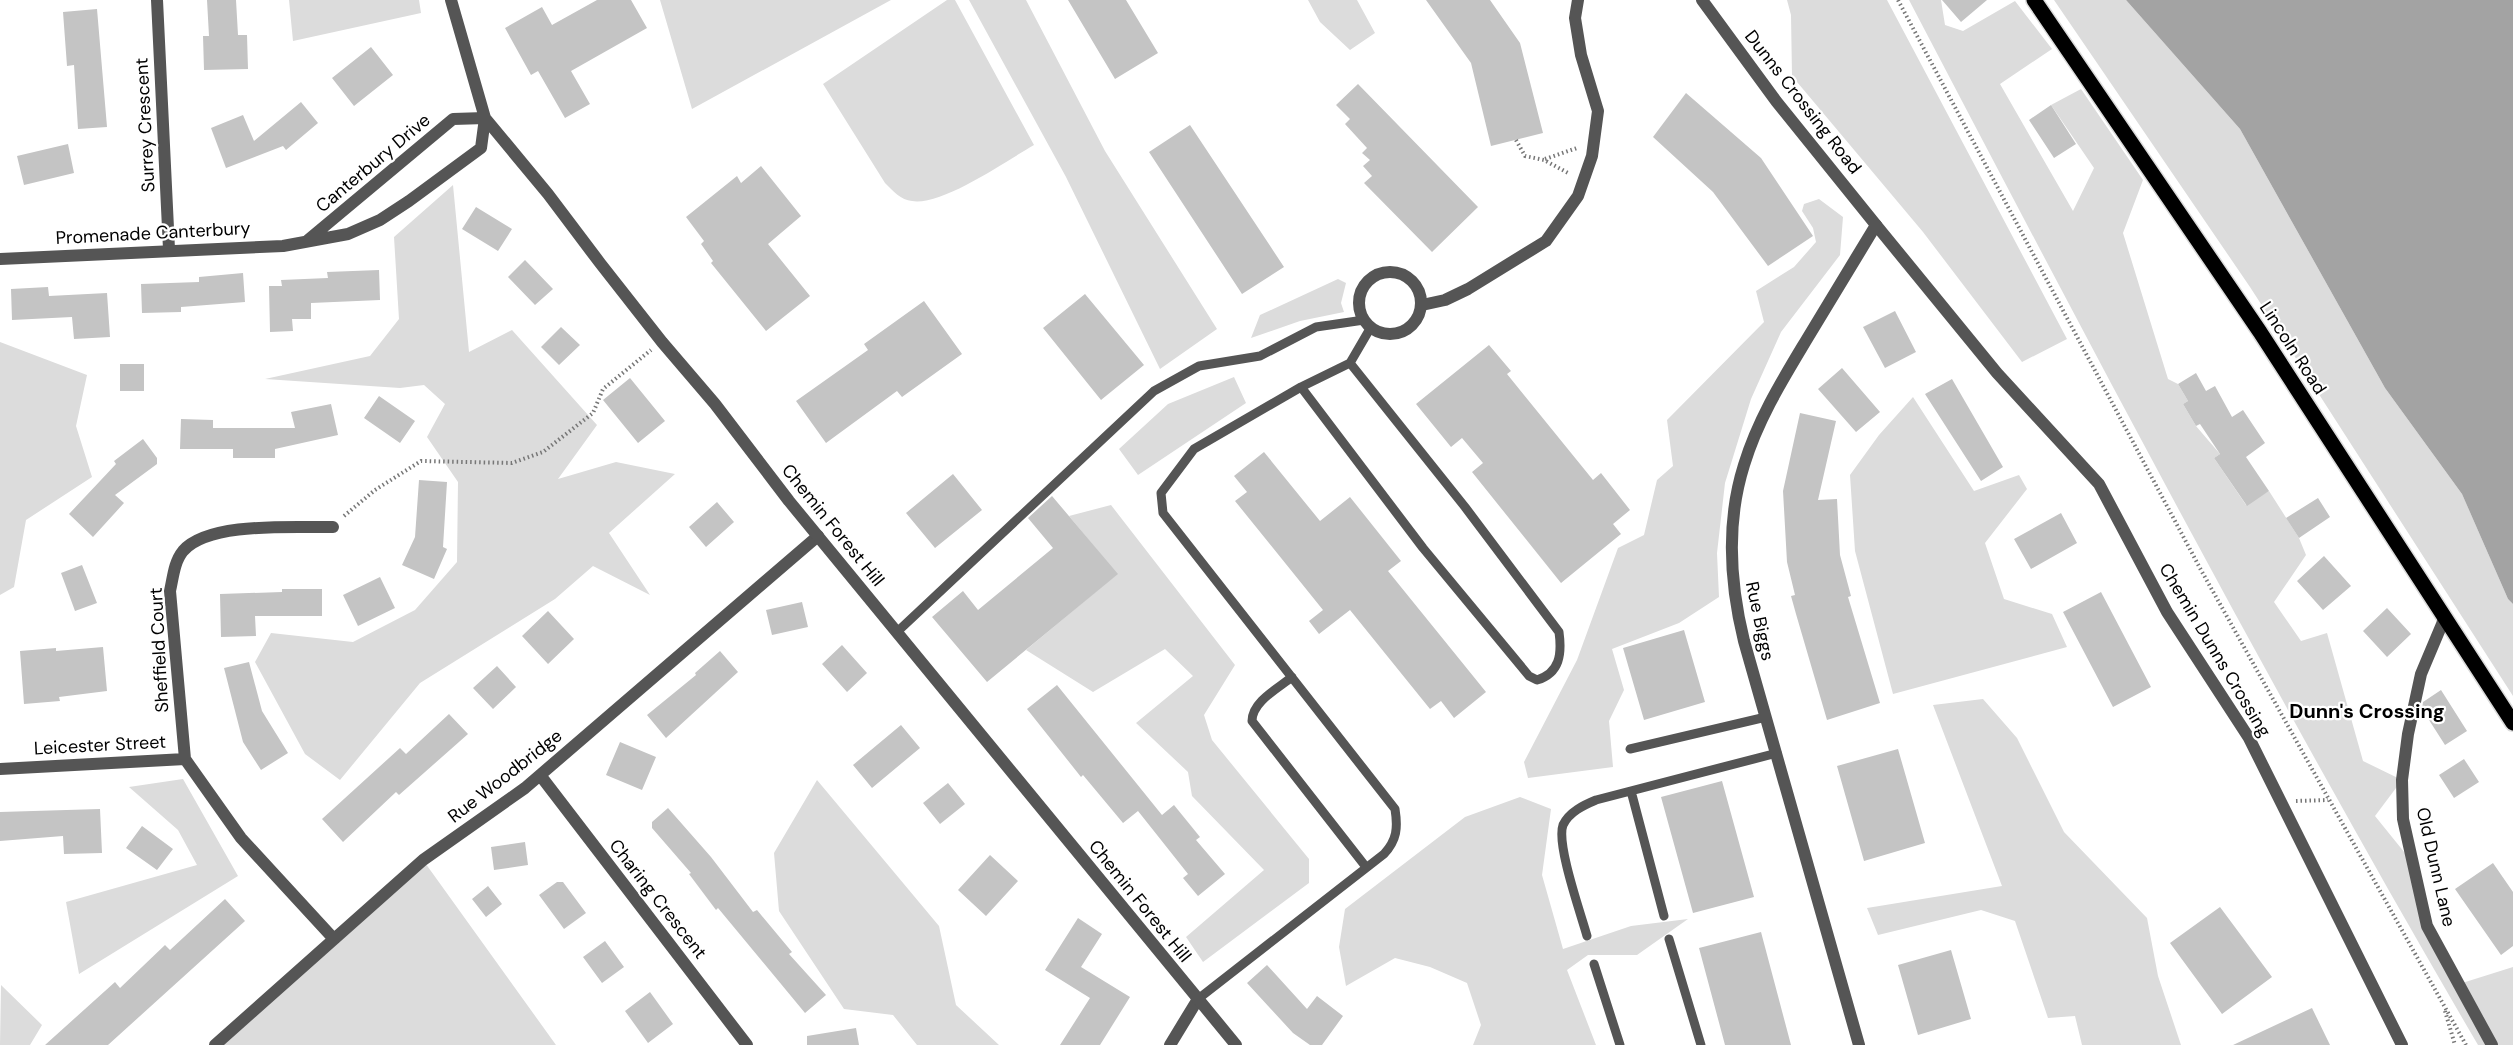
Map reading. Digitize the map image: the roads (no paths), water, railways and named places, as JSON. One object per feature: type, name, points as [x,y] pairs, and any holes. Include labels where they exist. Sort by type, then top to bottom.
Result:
[{"type":"main road","name":"Lincoln Road","points":[[2034,0],[2260,332],[2513,723]]},
{"type":"street","name":"Surrey Crescent","points":[[157,0],[169,249]]},
{"type":"street","name":"Chemin Forest Hill","points":[[451,0],[485,118],[549,194],[662,342],[715,404],[818,536],[1236,1045]]},
{"type":"street","points":[[1422,305],[1445,300],[1468,289],[1546,240],[1578,196],[1594,143],[1598,111],[1581,55],[1575,18],[1578,0]]},
{"type":"street","name":"Dunns Crossing Road","points":[[1702,0],[1776,101],[1876,225]]},
{"type":"street","name":"Canterbury Drive","points":[[453,118],[485,118],[482,148],[409,201],[380,220],[348,234],[307,241],[453,118]]},
{"type":"street","name":"Rue Biggs","points":[[1859,1045],[1735,604],[1732,571],[1736,500],[1743,467],[1756,428],[1774,394],[1876,225]]},
{"type":"street","name":"Chemin Dunns Crossing","points":[[1876,225],[1997,373],[2099,484],[2167,612],[2249,738],[2402,1045]]},
{"type":"street","name":"Promenade Canterbury","points":[[0,259],[169,249],[283,246],[307,241]]},
{"type":"street","points":[[1392,271],[1412,279],[1419,288],[1422,305],[1417,319],[1400,332],[1389,334],[1367,323],[1360,311],[1361,292],[1372,277],[1381,272],[1392,271]]},
{"type":"street","name":"Sheffield Court","points":[[184,759],[170,591],[174,570],[183,551],[220,531],[333,527]]},
{"type":"street","name":"Rue Woodbridge","points":[[215,1045],[423,860],[540,776],[818,536]]},
{"type":"street","name":"Old Dunn Lane","points":[[2445,617],[2421,674],[2408,734],[2402,780],[2403,819],[2427,926],[2492,1045]]},
{"type":"street","name":"Leicester Street","points":[[0,769],[184,759],[241,838],[333,938]]},
{"type":"street","name":"Charing Crescent","points":[[540,776],[747,1045]]},
{"type":"street","points":[[1170,1045],[1198,999]]},
{"type":"lane","points":[[897,632],[1154,391],[1199,366],[1260,356],[1316,327],[1367,323],[1350,363],[1301,387],[1194,449],[1161,493],[1163,513],[1395,809],[1398,827],[1393,844],[1198,999]]},
{"type":"lane","points":[[1301,387],[1423,548],[1529,676],[1537,680],[1547,677],[1556,668],[1561,656],[1559,632],[1465,507],[1350,363]]},
{"type":"lane","points":[[1292,677],[1257,705],[1252,713],[1252,722],[1257,732],[1366,867]]},
{"type":"lane","points":[[1630,749],[1766,717]]},
{"type":"lane","points":[[1587,936],[1563,849],[1563,826],[1567,819],[1585,804],[1777,753]]},
{"type":"lane","points":[[1631,790],[1664,916]]},
{"type":"lane","points":[[1670,939],[1701,1045]]},
{"type":"lane","points":[[1594,964],[1620,1045]]},
{"type":"district","name":"Dunn's Crossing","points":[[2367,711]]}]
